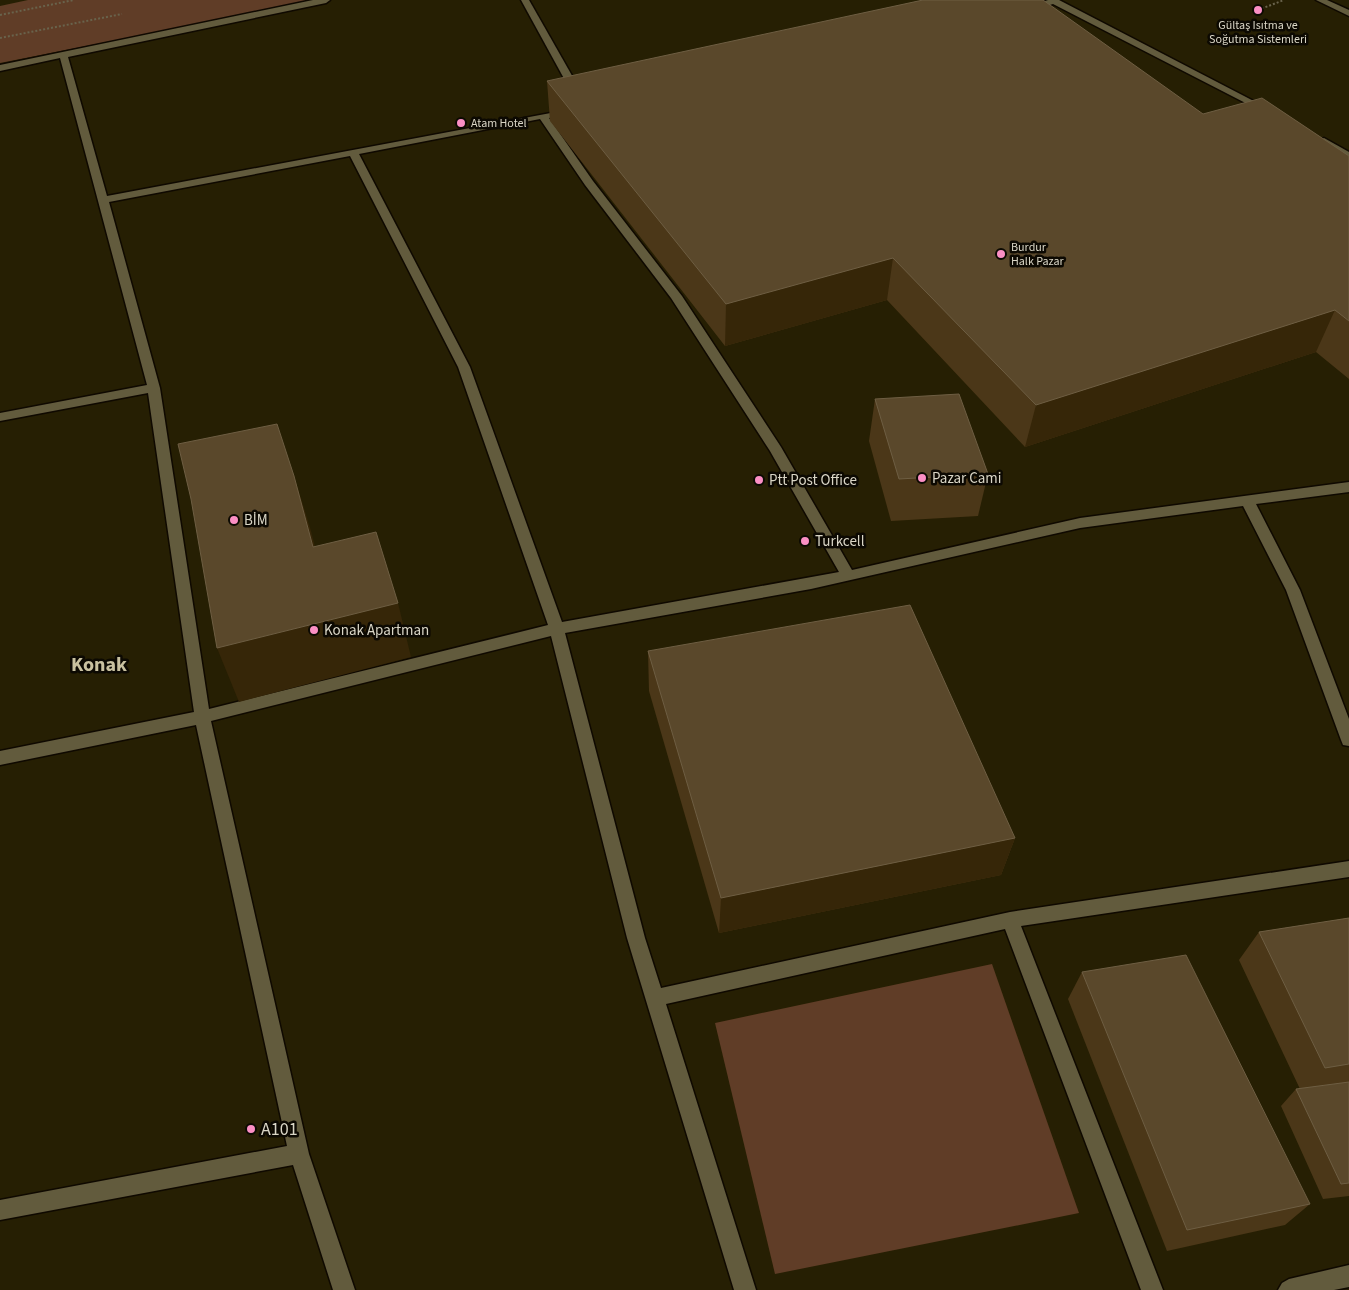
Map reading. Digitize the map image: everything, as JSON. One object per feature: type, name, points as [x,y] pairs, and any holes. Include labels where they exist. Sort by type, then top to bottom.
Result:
[{"type":"street","points":[[0,68],[326,0]]},
{"type":"street","points":[[104,200],[581,109],[525,0]]},
{"type":"street","points":[[1019,12],[1053,0],[1278,116]]},
{"type":"street","points":[[1320,0],[1349,13]]},
{"type":"street","points":[[63,54],[154,388],[202,717],[299,1154],[344,1290]]},
{"type":"street","points":[[544,116],[589,183],[676,296],[776,450],[848,576]]},
{"type":"street","points":[[1318,138],[1349,156]]},
{"type":"street","points":[[352,152],[464,367],[556,629],[636,938],[745,1290]]},
{"type":"street","points":[[0,417],[154,388]]},
{"type":"street","points":[[0,758],[202,717],[556,629],[848,576],[1080,523],[1349,488]]},
{"type":"street","points":[[1247,500],[1293,590],[1349,740]]},
{"type":"street","points":[[656,998],[1010,920],[1349,869]]},
{"type":"street","points":[[1010,920],[1152,1290]]},
{"type":"street","points":[[0,1210],[299,1154]]},
{"type":"street","points":[[1289,1290],[1349,1276]]},
{"type":"path","points":[[0,14],[74,0]]},
{"type":"path","points":[[1258,10],[1284,0]]},
{"type":"path","points":[[0,38],[126,13]]},
{"type":"shaded area","points":[[28,0],[319,0],[0,63],[0,6]]},
{"type":"shaded area","points":[[992,964],[1079,1213],[775,1274],[715,1023]]},
{"type":"building","name":"Burdur Halk Pazar","points":[[923,0],[1043,0],[1203,114],[1262,98],[1349,156],[1349,321],[1335,310],[1036,405],[893,258],[726,304],[547,81]]},
{"type":"building","points":[[959,394],[988,474],[899,479],[875,399]]},
{"type":"building","points":[[277,424],[294,476],[313,547],[376,532],[398,603],[217,648],[191,499],[178,444]]},
{"type":"building","points":[[910,605],[1015,838],[721,898],[648,651]]},
{"type":"building","points":[[1349,918],[1349,1064],[1325,1068],[1259,932]]},
{"type":"building","points":[[1186,955],[1310,1204],[1187,1230],[1082,972]]},
{"type":"building","points":[[1349,1082],[1349,1183],[1341,1184],[1296,1089]]},
{"type":"place","name":"Gültaş Isıtma ve Soğutma Sistemleri","points":[[1258,10]]},
{"type":"place","name":"Atam Hotel","points":[[461,123]]},
{"type":"place","name":"Burdur Halk Pazar","points":[[1001,254]]},
{"type":"place","name":"Pazar Cami","points":[[922,478]]},
{"type":"place","name":"Ptt Post Office","points":[[759,480]]},
{"type":"place","name":"BİM","points":[[234,520]]},
{"type":"place","name":"Turkcell","points":[[805,541]]},
{"type":"place","name":"Konak Apartman","points":[[314,630]]},
{"type":"place","name":"A101","points":[[251,1129]]},
{"type":"district","name":"Konak","points":[[99,665]]}]
